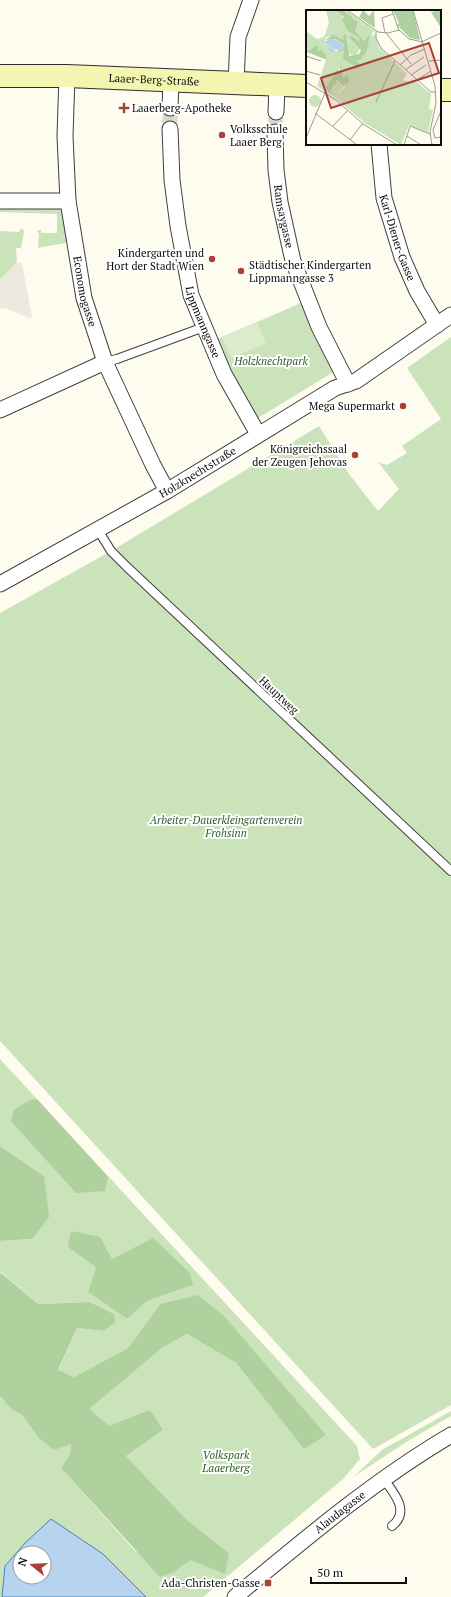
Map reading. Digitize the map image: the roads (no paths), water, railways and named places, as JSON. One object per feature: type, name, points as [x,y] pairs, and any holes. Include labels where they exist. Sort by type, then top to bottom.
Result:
[{"type":"main road","name":"Laaer-Berg-Straße","points":[[0,76],[67,76],[306,86]]},
{"type":"street","points":[[236,83],[238,37],[251,0]]},
{"type":"street","name":"Economogasse","points":[[67,76],[65,136],[68,201],[84,298],[105,362],[153,465],[167,491]]},
{"type":"street","points":[[170,108],[171,81]]},
{"type":"street","points":[[276,112],[277,85]]},
{"type":"street","name":"Lippmanngasse","points":[[170,129],[172,180],[178,226],[191,295],[224,374],[258,434]]},
{"type":"street","name":"Ramsaygasse","points":[[275,132],[276,170],[280,202],[293,261],[319,327],[348,384]]},
{"type":"street","name":"Karl-Diener-Gasse","points":[[379,145],[384,198],[402,257],[417,291],[437,325]]},
{"type":"street","points":[[0,201],[68,201]]},
{"type":"street","name":"Holzknechtstraße","points":[[0,584],[167,491],[335,388],[356,381],[451,315]]},
{"type":"street","points":[[0,410],[105,362]]},
{"type":"street","name":"Alaudagasse","points":[[235,1597],[326,1521],[383,1478],[451,1435]]},
{"type":"lane","points":[[105,362],[204,327]]},
{"type":"lane","name":"Hauptweg","points":[[98,530],[111,551],[127,567],[451,871]]},
{"type":"lane","points":[[383,1478],[400,1502],[400,1514],[392,1526]]},
{"type":"water","points":[[51,1519],[103,1554],[146,1597],[2,1597],[5,1566],[12,1558],[12,1585],[52,1585],[52,1545],[23,1545]]},
{"type":"tunnel","points":[[170,108],[170,129]]},
{"type":"tunnel","points":[[275,132],[276,112]]},
{"type":"place","name":"Laaerberg-Apotheke","points":[[124,108]]},
{"type":"place","name":"Volksschule Laaer Berg","points":[[222,135]]},
{"type":"place","name":"Kindergarten und Hort der Stadt Wien","points":[[212,259]]},
{"type":"place","name":"Städtischer Kindergarten Lippmanngasse 3","points":[[241,271]]},
{"type":"place","name":"Mega Supermarkt","points":[[403,406]]},
{"type":"place","name":"Königreichssaal der Zeugen Jehovas","points":[[355,455]]},
{"type":"place","name":"Ada-Christen-Gasse","points":[[268,1583]]},
{"type":"park label","name":"Holzknechtpark","points":[[271,361]]},
{"type":"park label","name":"Arbeiter-Dauerkleingartenverein Frohsinn","points":[[226,826]]},
{"type":"park label","name":"Volkspark Laaerberg","points":[[226,1461]]}]
